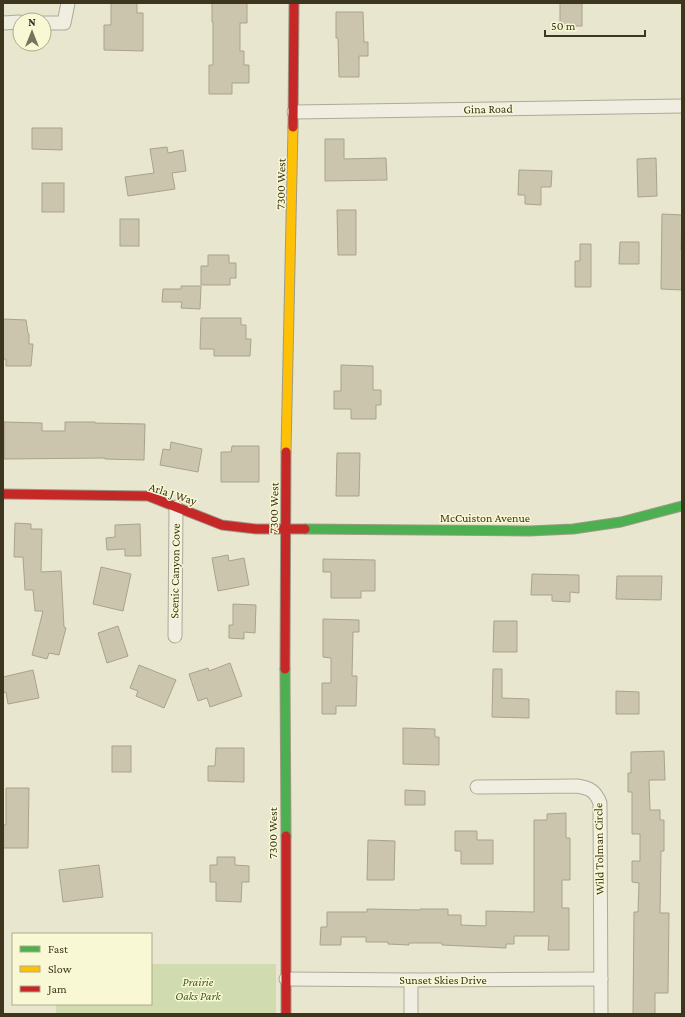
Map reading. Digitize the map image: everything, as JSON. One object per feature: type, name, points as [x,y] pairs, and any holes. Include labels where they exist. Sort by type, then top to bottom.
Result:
[{"type":"street","points":[[52,22],[64,23],[68,3]]},
{"type":"street","name":"7300 West","points":[[286,1014],[285,528],[294,112],[294,3]]},
{"type":"street","name":"Gina Road","points":[[294,112],[682,106]]},
{"type":"street","name":"Arla J Way","points":[[3,494],[148,496],[222,524],[256,528],[285,528]]},
{"type":"street","name":"McCuiston Avenue","points":[[285,528],[529,531],[573,529],[621,522],[682,506]]},
{"type":"street","name":"Scenic Canyon Cove","points":[[175,636],[176,507]]},
{"type":"street","name":"Wild Tolman Circle","points":[[476,787],[577,786],[592,790],[597,795],[600,803],[600,979]]},
{"type":"street","name":"Sunset Skies Drive","points":[[286,979],[600,979]]},
{"type":"street","points":[[600,979],[601,1014]]},
{"type":"street","points":[[411,980],[412,1014]]},
{"type":"green space","name":"Prairie Oaks Park","points":[[152,964],[276,964],[276,1014],[56,1014],[56,1005],[152,1005]]},
{"type":"building","points":[[111,3],[137,3],[137,13],[143,13],[143,51],[104,50],[104,25],[111,25]]},
{"type":"building","points":[[212,3],[247,3],[247,23],[240,23],[240,51],[244,51],[244,65],[249,65],[249,83],[232,83],[232,94],[209,94],[209,65],[213,65]]},
{"type":"building","points":[[560,3],[582,3],[582,26],[560,26]]},
{"type":"building","points":[[336,12],[363,12],[364,42],[368,42],[368,56],[359,56],[359,77],[339,77]]},
{"type":"building","points":[[32,128],[62,128],[62,150],[32,149]]},
{"type":"building","points":[[325,139],[344,139],[344,159],[386,158],[387,180],[325,181]]},
{"type":"building","points":[[167,147],[168,153],[183,150],[186,171],[172,173],[175,189],[128,196],[125,177],[154,173],[150,149]]},
{"type":"building","points":[[656,158],[657,196],[638,197],[637,159]]},
{"type":"building","points":[[519,170],[552,171],[551,187],[541,187],[541,205],[525,204],[525,195],[518,195]]},
{"type":"building","points":[[42,183],[64,183],[64,212],[42,212]]},
{"type":"building","points":[[337,210],[356,210],[356,255],[338,255]]},
{"type":"building","points":[[662,214],[682,215],[682,290],[661,289]]},
{"type":"building","points":[[120,219],[139,219],[139,246],[120,246]]},
{"type":"building","points":[[620,242],[639,242],[639,264],[619,264]]},
{"type":"building","points":[[580,244],[591,244],[591,287],[575,287],[575,261],[580,261]]},
{"type":"building","points":[[208,255],[229,255],[229,263],[236,263],[236,278],[230,278],[230,285],[201,285],[201,266],[208,266]]},
{"type":"building","points":[[181,286],[201,286],[200,309],[181,308],[182,302],[162,302],[163,289],[181,289]]},
{"type":"building","points":[[201,318],[241,318],[241,325],[246,325],[246,339],[251,339],[250,356],[214,356],[214,349],[200,349]]},
{"type":"building","points":[[3,319],[26,320],[29,334],[29,344],[33,344],[31,366],[6,366],[6,359],[3,359]]},
{"type":"building","points":[[341,365],[373,366],[373,390],[381,390],[381,405],[376,405],[376,419],[351,419],[351,409],[334,409],[334,391],[341,391]]},
{"type":"building","points":[[4,422],[42,423],[42,431],[65,431],[65,422],[145,424],[144,460],[105,458],[4,459]]},
{"type":"building","points":[[171,442],[202,449],[198,472],[160,465],[163,449],[170,450]]},
{"type":"building","points":[[232,446],[259,446],[259,482],[221,482],[221,452],[231,452]]},
{"type":"building","points":[[337,453],[360,453],[359,496],[336,496]]},
{"type":"building","points":[[15,523],[31,524],[31,529],[42,529],[41,572],[61,571],[64,627],[66,628],[59,655],[49,653],[47,659],[32,655],[43,611],[35,611],[33,590],[25,590],[23,557],[14,557]]},
{"type":"building","points":[[140,524],[141,556],[125,556],[125,549],[107,550],[106,538],[115,537],[115,525]]},
{"type":"building","points":[[228,555],[229,561],[244,558],[249,585],[218,591],[212,558]]},
{"type":"building","points":[[323,559],[375,560],[375,591],[361,591],[361,598],[331,598],[331,572],[323,572]]},
{"type":"building","points":[[101,567],[131,574],[123,611],[93,604]]},
{"type":"building","points":[[532,574],[579,575],[579,593],[570,592],[570,602],[552,601],[552,595],[531,595]]},
{"type":"building","points":[[617,576],[662,576],[661,600],[616,599]]},
{"type":"building","points":[[233,604],[256,605],[255,633],[244,632],[244,639],[229,638],[229,625],[233,625]]},
{"type":"building","points":[[323,619],[359,620],[359,632],[353,632],[352,676],[357,676],[356,706],[336,706],[336,714],[322,714],[322,683],[331,683],[331,658],[323,657]]},
{"type":"building","points":[[494,621],[517,621],[517,652],[493,652]]},
{"type":"building","points":[[118,626],[128,656],[107,663],[98,633]]},
{"type":"building","points":[[230,663],[242,696],[210,707],[207,698],[198,701],[189,674],[208,668],[209,671]]},
{"type":"building","points":[[139,665],[176,680],[164,708],[136,696],[138,691],[130,688]]},
{"type":"building","points":[[493,669],[502,669],[502,698],[529,699],[529,718],[492,717]]},
{"type":"building","points":[[33,670],[39,698],[8,704],[6,692],[3,693],[3,677]]},
{"type":"building","points":[[616,691],[639,692],[639,714],[616,714]]},
{"type":"building","points":[[403,728],[435,729],[435,737],[439,737],[439,765],[403,764]]},
{"type":"building","points":[[112,746],[131,746],[131,772],[112,772]]},
{"type":"building","points":[[216,748],[244,748],[244,782],[208,781],[208,766],[215,766]]},
{"type":"building","points":[[664,751],[665,780],[649,780],[650,810],[660,810],[660,820],[664,820],[664,851],[661,851],[660,913],[669,913],[668,993],[655,993],[655,1014],[633,1014],[634,912],[638,912],[639,883],[632,882],[632,861],[640,861],[640,834],[632,834],[632,792],[628,792],[628,773],[631,773],[631,752]]},
{"type":"building","points":[[6,788],[29,788],[28,848],[3,848],[3,825],[6,825]]},
{"type":"building","points":[[405,790],[425,791],[425,805],[405,805]]},
{"type":"building","points":[[566,813],[566,838],[570,838],[570,880],[562,880],[562,908],[569,908],[569,950],[548,950],[549,936],[514,936],[514,944],[506,944],[506,948],[442,945],[442,943],[409,943],[409,945],[388,944],[388,942],[366,942],[366,937],[341,937],[341,945],[320,945],[321,927],[327,927],[327,912],[367,912],[367,909],[448,909],[448,915],[461,915],[461,925],[486,926],[486,911],[534,912],[534,820],[547,820],[547,814]]},
{"type":"building","points":[[455,831],[477,831],[477,840],[493,840],[493,864],[461,864],[461,851],[455,851]]},
{"type":"building","points":[[368,840],[395,841],[394,880],[367,880]]},
{"type":"building","points":[[217,857],[235,857],[235,865],[249,866],[249,882],[242,882],[241,902],[216,901],[216,882],[210,882],[210,865],[217,865]]},
{"type":"building","points":[[99,865],[103,897],[63,902],[59,870]]},
{"type":"traffic: fast","points":[[305,529],[529,531],[573,529],[621,522],[682,506]]},
{"type":"traffic: fast","points":[[285,669],[286,836]]},
{"type":"traffic: slow","points":[[286,452],[293,127]]},
{"type":"traffic: jam","points":[[293,127],[294,3]]},
{"type":"traffic: jam","points":[[285,669],[286,452]]},
{"type":"traffic: jam","points":[[3,494],[148,496],[222,525],[256,529],[305,529]]},
{"type":"traffic: jam","points":[[286,836],[286,1014]]}]
